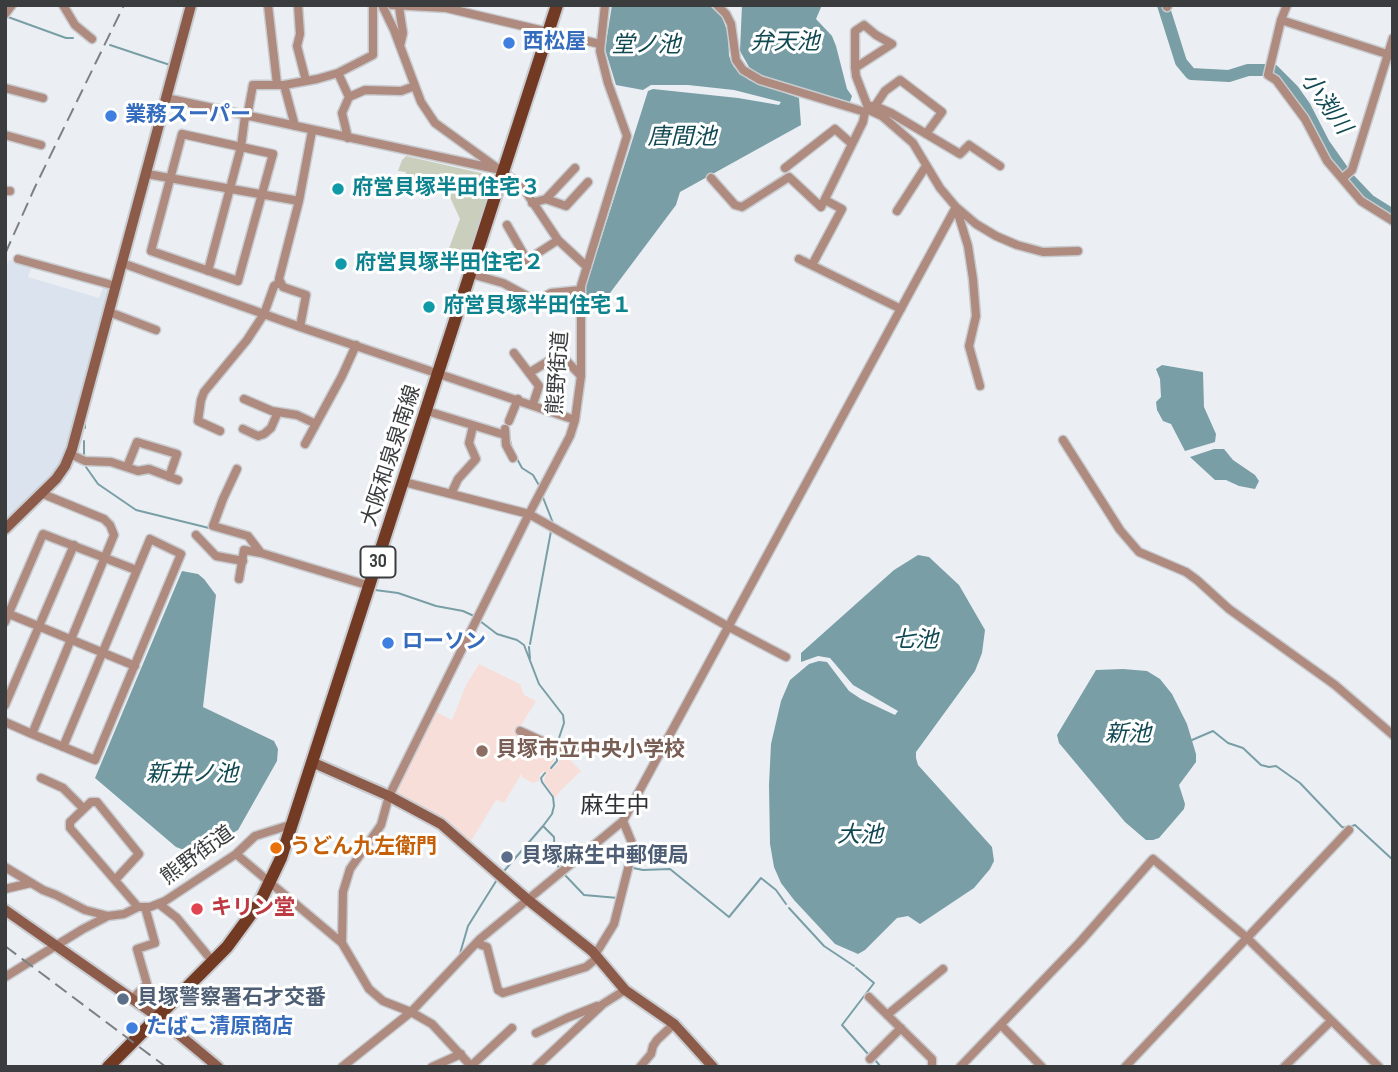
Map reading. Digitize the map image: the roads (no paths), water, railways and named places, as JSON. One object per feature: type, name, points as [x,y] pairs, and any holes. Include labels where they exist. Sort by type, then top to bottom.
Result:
[{"type":"main road","name":"大阪和泉泉南線","points":[[108,1067],[213,962],[247,921],[270,883],[314,763],[502,171],[558,5]]},
{"type":"street","points":[[5,14],[12,5]]},
{"type":"street","points":[[63,5],[75,25],[92,39]]},
{"type":"street","points":[[5,529],[43,494],[65,466],[70,454],[191,5]]},
{"type":"street","points":[[268,5],[280,84],[295,126]]},
{"type":"street","points":[[298,5],[300,34],[297,46],[306,81]]},
{"type":"street","points":[[208,271],[241,147],[253,85],[306,81],[338,73],[373,55],[373,5]]},
{"type":"street","points":[[382,5],[421,102],[435,122],[522,186],[558,240],[587,267]]},
{"type":"street","name":"熊野街道","points":[[342,943],[343,892],[350,869],[381,825],[389,796],[570,436],[575,420],[581,376],[581,290],[627,136],[600,51],[605,5]]},
{"type":"street","points":[[717,5],[726,13],[731,24],[736,60],[743,69],[760,80],[891,113],[960,155],[969,145],[1000,166]]},
{"type":"street","points":[[1287,5],[1281,19],[1268,75],[1276,80],[1305,119],[1327,160],[1361,201],[1393,221]]},
{"type":"street","points":[[400,46],[403,33],[396,6],[447,7],[600,44]]},
{"type":"street","points":[[1281,19],[1390,55]]},
{"type":"street","points":[[855,68],[892,44],[876,36],[864,25],[855,31],[855,68],[869,108],[913,143],[940,188],[956,207],[976,224],[1017,245],[1043,252],[1078,251]]},
{"type":"street","points":[[1342,178],[1352,170],[1390,55],[1393,38]]},
{"type":"street","points":[[338,73],[349,97]]},
{"type":"street","points":[[711,178],[735,205],[741,207],[789,177],[821,207],[869,108],[900,80],[942,112],[926,134]]},
{"type":"street","points":[[348,138],[342,113],[349,97],[365,90],[401,91],[415,86]]},
{"type":"street","points":[[5,88],[43,98]]},
{"type":"street","points":[[166,98],[502,171]]},
{"type":"street","points":[[785,168],[835,129],[852,144]]},
{"type":"street","points":[[300,327],[306,295],[283,287],[279,279],[299,201],[312,131]]},
{"type":"street","points":[[182,134],[241,147],[273,154],[238,281],[152,251],[182,134]]},
{"type":"street","points":[[5,135],[41,145]]},
{"type":"street","points":[[897,211],[926,166]]},
{"type":"street","points":[[532,203],[546,199],[575,167]]},
{"type":"street","points":[[147,174],[299,201]]},
{"type":"street","points":[[546,199],[566,206],[588,182]]},
{"type":"street","points":[[812,265],[842,209],[825,200]]},
{"type":"street","points":[[347,1066],[411,1012],[476,943],[624,821],[956,207]]},
{"type":"street","points":[[956,207],[968,246],[973,279],[976,316],[969,346],[980,386]]},
{"type":"street","points":[[507,226],[527,260],[558,240]]},
{"type":"street","points":[[18,259],[116,286]]},
{"type":"street","points":[[799,260],[901,309]]},
{"type":"street","points":[[122,263],[300,327],[575,420]]},
{"type":"street","points":[[471,274],[503,283],[531,301],[551,293],[581,290]]},
{"type":"street","points":[[220,431],[198,421],[204,392],[247,341],[264,314],[274,286],[281,282]]},
{"type":"street","points":[[109,312],[156,330]]},
{"type":"street","points":[[305,444],[356,345]]},
{"type":"street","points":[[514,353],[539,386],[534,404]]},
{"type":"street","points":[[530,373],[560,354],[581,376]]},
{"type":"street","points":[[244,399],[278,412],[297,415],[316,424]]},
{"type":"street","points":[[513,458],[506,429],[518,399]]},
{"type":"street","points":[[427,411],[473,426],[506,429]]},
{"type":"street","points":[[243,429],[258,436],[264,435],[271,428],[278,412]]},
{"type":"street","points":[[451,494],[458,479],[476,459],[470,443],[473,426]]},
{"type":"street","points":[[1063,440],[1120,530],[1139,552],[1186,572],[1229,609],[1335,685],[1393,735]]},
{"type":"street","points":[[70,454],[85,461],[111,462],[138,471],[149,469],[174,478],[177,454],[137,442],[127,467]]},
{"type":"street","points":[[237,469],[213,526],[248,536],[261,553]]},
{"type":"street","points":[[404,482],[529,513],[786,657]]},
{"type":"street","points":[[32,734],[114,535],[110,524],[103,519],[43,494]]},
{"type":"street","points":[[135,666],[39,627],[7,618],[43,534],[136,570]]},
{"type":"street","points":[[196,535],[216,556],[243,561]]},
{"type":"street","points":[[5,722],[63,747],[96,760],[181,554],[149,539],[63,747]]},
{"type":"street","points":[[5,705],[74,545]]},
{"type":"street","points":[[239,579],[244,550],[370,586]]},
{"type":"street","points":[[520,731],[564,751],[599,744]]},
{"type":"street","points":[[314,763],[389,796],[441,824],[596,956],[625,990],[674,1024],[713,1067]]},
{"type":"street","points":[[41,778],[64,788],[83,808]]},
{"type":"street","points":[[115,880],[139,854],[97,802],[91,802],[70,822],[71,828],[115,880],[141,907],[155,943],[137,949],[147,984],[132,999]]},
{"type":"street","points":[[476,943],[487,947],[498,990],[503,993],[586,967],[596,956],[614,924],[632,853],[632,843],[624,821]]},
{"type":"street","name":"熊野街道","points":[[5,977],[108,916],[159,904],[186,889],[236,854],[255,836],[293,824]]},
{"type":"street","points":[[1125,1067],[1349,830]]},
{"type":"street","points":[[236,854],[342,943],[369,989],[383,1001],[432,1024],[471,1067],[512,1028]]},
{"type":"street","points":[[960,1067],[1080,942],[1153,859],[1246,937],[1378,1067]]},
{"type":"street","points":[[5,867],[85,910],[108,916]]},
{"type":"street","points":[[5,889],[31,883]]},
{"type":"street","points":[[159,904],[177,918],[213,962]]},
{"type":"street","points":[[5,910],[158,1017],[218,1067]]},
{"type":"street","points":[[887,1015],[943,970]]},
{"type":"street","points":[[536,1067],[603,1004],[625,990]]},
{"type":"street","points":[[869,998],[932,1059],[932,1067]]},
{"type":"street","points":[[536,1033],[603,1004]]},
{"type":"street","points":[[1284,1067],[1331,1021]]},
{"type":"street","points":[[640,1067],[651,1054],[657,1040],[674,1024]]},
{"type":"street","points":[[1001,1025],[1042,1067]]},
{"type":"street","points":[[872,1058],[901,1028]]},
{"type":"street","points":[[432,1067],[461,1054]]},
{"type":"water","name":"唐間池","points":[[612,5],[709,5],[722,17],[728,33],[729,56],[734,67],[749,80],[799,98],[801,125],[680,192],[676,205],[610,293],[582,299],[648,91],[653,89],[738,98],[779,105],[781,102],[734,90],[688,85],[651,85],[643,90],[616,85],[605,49]]},
{"type":"water","name":"弁天池","points":[[742,5],[822,5],[816,19],[832,36],[847,89],[852,96],[850,102],[759,75],[749,67],[740,51]]},
{"type":"water","points":[[1162,365],[1203,372],[1204,407],[1216,434],[1215,442],[1185,451],[1171,424],[1163,421],[1156,402],[1161,397],[1160,379],[1156,369]]},
{"type":"water","points":[[1214,449],[1224,449],[1233,460],[1255,475],[1259,481],[1255,489],[1226,480],[1215,480],[1190,457]]},
{"type":"water","name":"大池","points":[[918,555],[929,557],[959,585],[985,630],[982,653],[975,671],[916,752],[916,758],[918,765],[992,847],[994,861],[974,888],[920,924],[908,916],[897,918],[858,954],[835,944],[794,900],[781,883],[774,867],[770,844],[771,744],[781,701],[790,680],[809,664],[819,661],[827,662],[849,691],[895,715],[898,711],[853,685],[830,658],[818,656],[801,662],[801,653],[894,570]]},
{"type":"water","name":"新井ノ池","points":[[182,571],[198,574],[216,595],[203,707],[274,741],[278,749],[277,761],[238,830],[219,841],[184,850],[176,847],[95,778]]},
{"type":"water","name":"新池","points":[[1096,670],[1147,671],[1160,679],[1172,694],[1187,724],[1196,754],[1196,762],[1179,785],[1184,809],[1159,838],[1153,840],[1146,840],[1125,822],[1059,743],[1057,735]]},
{"type":"waterway","name":"小渕川","points":[[1163,5],[1181,62],[1191,74],[1229,76],[1248,70],[1273,70],[1305,107],[1324,144],[1348,178],[1369,200],[1393,215]]},
{"type":"waterway","points":[[8,17],[66,38],[73,38]]},
{"type":"waterway","points":[[110,45],[170,65]]},
{"type":"waterway","points":[[85,418],[85,428]]},
{"type":"waterway","points":[[509,437],[512,448]]},
{"type":"waterway","points":[[84,441],[84,454]]},
{"type":"waterway","points":[[516,457],[522,468],[533,475],[540,487]]},
{"type":"waterway","points":[[86,467],[98,484],[136,510],[209,528]]},
{"type":"waterway","points":[[542,495],[553,523]]},
{"type":"waterway","points":[[530,644],[551,531]]},
{"type":"waterway","points":[[375,590],[398,593],[474,616]]},
{"type":"waterway","points":[[480,621],[497,634],[524,645],[539,684],[563,715],[564,723],[557,744]]},
{"type":"waterway","points":[[529,647],[530,659]]},
{"type":"waterway","points":[[1192,740],[1213,731],[1228,743],[1243,748],[1261,765],[1276,766],[1300,783],[1342,827],[1355,825],[1393,860]]},
{"type":"waterway","points":[[551,768],[557,761],[557,750]]},
{"type":"waterway","points":[[545,773],[541,778],[542,782],[553,797],[554,806],[552,814],[543,826],[554,837],[555,861],[559,868]]},
{"type":"waterway","points":[[504,871],[543,826]]},
{"type":"waterway","points":[[633,868],[670,869],[729,917],[761,878],[776,890],[786,904]]},
{"type":"waterway","points":[[564,874],[584,895],[618,898]]},
{"type":"waterway","points":[[459,957],[468,926],[498,878]]},
{"type":"waterway","points":[[789,908],[824,946],[854,966]]},
{"type":"waterway","points":[[856,968],[874,983],[842,1025],[868,1054]]},
{"type":"waterway","points":[[875,1060],[881,1067]]},
{"type":"railway","points":[[5,254],[124,5]]},
{"type":"railway","points":[[5,946],[166,1067]]},
{"type":"place","name":"西松屋","points":[[509,43]]},
{"type":"place","name":"業務スーパー","points":[[111,116]]},
{"type":"place","name":"府営貝塚半田住宅３","points":[[338,189]]},
{"type":"place","name":"府営貝塚半田住宅２","points":[[341,264]]},
{"type":"place","name":"府営貝塚半田住宅１","points":[[429,307]]},
{"type":"place","name":"ローソン","points":[[388,643]]},
{"type":"place","name":"貝塚市立中央小学校","points":[[482,751]]},
{"type":"place","name":"うどん九左衛門","points":[[276,848]]},
{"type":"place","name":"貝塚麻生中郵便局","points":[[507,857]]},
{"type":"place","name":"キリン堂","points":[[197,909]]},
{"type":"place","name":"貝塚警察署石才交番","points":[[123,999]]},
{"type":"place","name":"たばこ清原商店","points":[[132,1028]]},
{"type":"district","name":"麻生中","points":[[615,807]]},
{"type":"water label","name":"堂ノ池","points":[[646,46]]},
{"type":"water label","name":"七池","points":[[915,641]]}]
